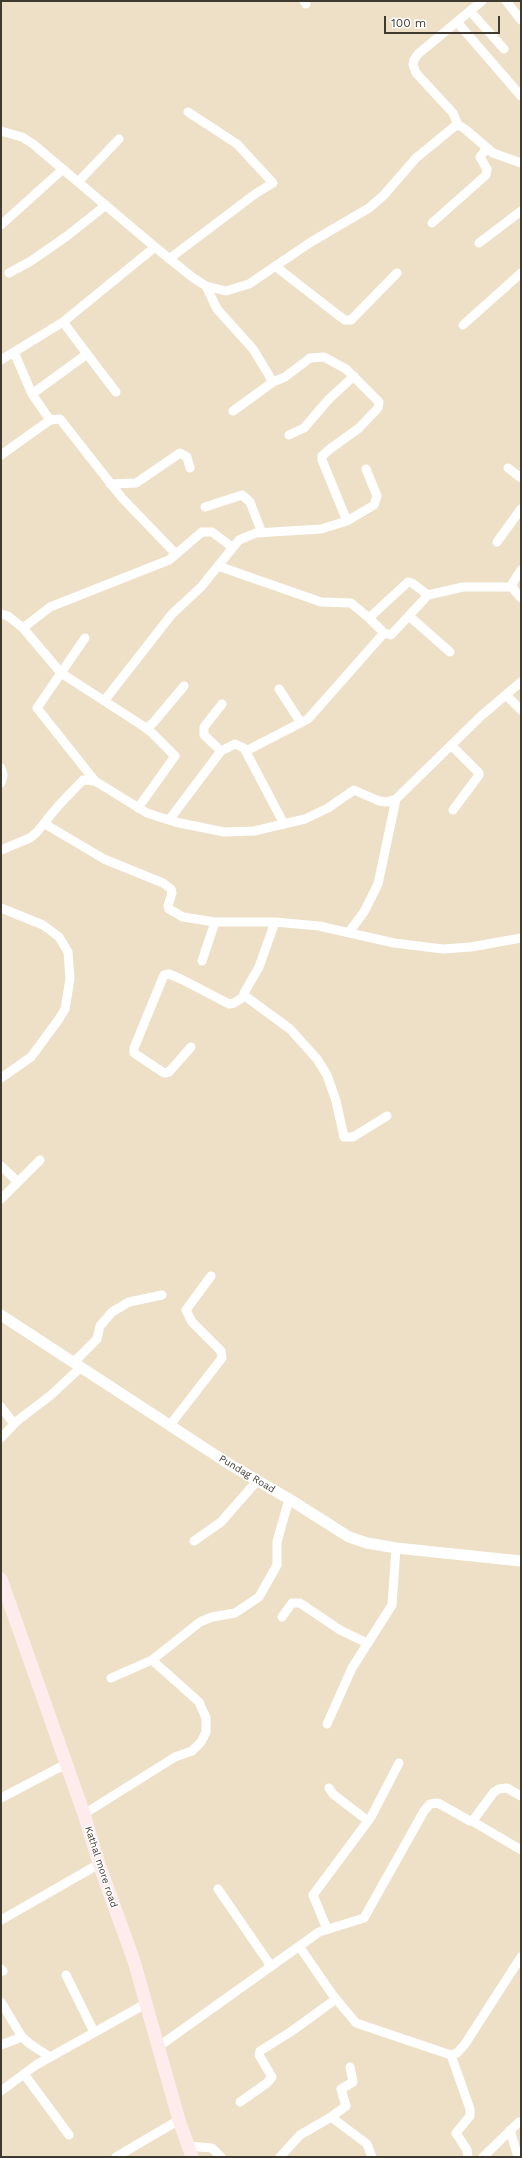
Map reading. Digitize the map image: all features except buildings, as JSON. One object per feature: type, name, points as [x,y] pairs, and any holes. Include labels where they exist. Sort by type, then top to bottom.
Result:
[{"type":"main road","name":"Kathal more road","points":[[1,1579],[134,1961],[179,2120],[190,2152]]},
{"type":"street","points":[[482,1],[418,54],[413,65],[416,73],[453,113],[458,125],[465,129],[487,148],[499,155],[521,163]]},
{"type":"street","points":[[506,1],[521,20]]},
{"type":"street","points":[[470,11],[504,50]]},
{"type":"street","points":[[457,22],[521,96]]},
{"type":"street","points":[[169,259],[255,194],[273,183],[237,144],[188,112]]},
{"type":"street","points":[[1,131],[28,141],[106,205],[154,247],[206,286],[222,290],[234,290],[249,284],[275,266],[378,202],[416,158],[445,132],[458,125]]},
{"type":"street","points":[[78,182],[119,139]]},
{"type":"street","points":[[432,223],[486,175],[487,169],[480,158],[487,148]]},
{"type":"street","points":[[1,225],[63,169]]},
{"type":"street","points":[[9,273],[31,261],[82,225],[106,205]]},
{"type":"street","points":[[479,244],[521,211]]},
{"type":"street","points":[[1,360],[63,322],[154,247]]},
{"type":"street","points":[[275,266],[346,320],[351,320],[397,273]]},
{"type":"street","points":[[463,325],[520,277]]},
{"type":"street","points":[[206,286],[217,309],[253,349],[273,382]]},
{"type":"street","points":[[63,322],[116,392]]},
{"type":"street","points":[[14,352],[32,394],[50,420]]},
{"type":"street","points":[[32,394],[87,354]]},
{"type":"street","points":[[233,411],[273,382],[285,377],[304,362],[317,356],[324,357],[338,363],[354,376],[378,399],[379,405],[359,428],[330,448],[322,456],[347,520]]},
{"type":"street","points":[[289,435],[304,428],[329,399],[354,376]]},
{"type":"street","points":[[1,455],[50,420],[56,418],[64,423],[110,484],[176,554]]},
{"type":"street","points":[[110,484],[136,483],[180,453],[187,457],[190,468]]},
{"type":"street","points":[[508,468],[521,478]]},
{"type":"street","points":[[104,701],[172,614],[201,587],[232,547],[244,537],[262,533],[321,529],[347,520],[368,510],[376,501],[377,496],[366,469]]},
{"type":"street","points":[[205,507],[242,496],[250,502],[262,533]]},
{"type":"street","points":[[497,542],[521,509]]},
{"type":"street","points":[[23,628],[50,607],[169,560],[202,532],[208,531],[232,547]]},
{"type":"street","points":[[218,566],[321,602],[328,604],[344,602],[351,604],[369,618],[384,633],[391,635],[428,595],[463,586],[513,587]]},
{"type":"street","points":[[521,570],[512,584],[521,598]]},
{"type":"street","points":[[369,618],[408,582],[412,583],[428,595]]},
{"type":"street","points":[[1,614],[8,616],[23,628],[61,673],[143,726],[175,756],[138,808]]},
{"type":"street","points":[[409,616],[450,652]]},
{"type":"street","points":[[246,751],[301,723],[318,710],[384,633]]},
{"type":"street","points":[[85,638],[37,708],[95,781],[138,808],[169,820],[224,832],[254,831],[317,814],[354,790],[379,801],[396,799]]},
{"type":"street","points":[[349,932],[364,912],[378,884],[396,799],[451,745],[521,682]]},
{"type":"street","points":[[143,726],[147,728],[153,723],[184,686]]},
{"type":"street","points":[[279,689],[301,723]]},
{"type":"street","points":[[506,694],[521,710]]},
{"type":"street","points":[[221,751],[207,740],[203,731],[222,704]]},
{"type":"street","points":[[169,820],[221,751],[238,744],[246,751],[284,824]]},
{"type":"street","points":[[451,745],[479,773],[453,810]]},
{"type":"street","points":[[1,768],[3,778],[1,783]]},
{"type":"street","points":[[1,840],[4,849],[30,838],[45,824],[79,784],[84,780],[95,781]]},
{"type":"street","points":[[45,824],[104,859],[163,883],[171,889],[172,893],[168,906],[173,912],[183,917],[215,922],[275,922],[319,926],[394,943],[443,949],[470,947],[521,938]]},
{"type":"street","points":[[1,908],[43,925],[60,937],[68,952],[70,979],[65,1009],[59,1019],[31,1057],[1,1078]]},
{"type":"street","points":[[202,961],[215,922]]},
{"type":"street","points":[[191,1047],[169,1072],[164,1073],[134,1053],[134,1048],[164,975],[169,974],[229,1004],[234,1004],[245,996],[244,993],[259,967],[275,922]]},
{"type":"street","points":[[245,996],[290,1029],[318,1059],[327,1075],[334,1095],[344,1137],[353,1137],[387,1116]]},
{"type":"street","points":[[1,1199],[40,1160]]},
{"type":"street","points":[[1,1166],[18,1182]]},
{"type":"street","points":[[170,1426],[222,1358],[221,1351],[192,1322],[186,1310],[211,1276]]},
{"type":"street","points":[[1,1438],[14,1424],[78,1365],[97,1339],[100,1326],[112,1312],[129,1302],[162,1295]]},
{"type":"street","name":"Pundag Road","points":[[1,1315],[170,1426],[349,1537],[367,1543],[396,1548],[475,1558],[521,1561]]},
{"type":"street","points":[[1,1407],[14,1424]]},
{"type":"street","points":[[194,1541],[221,1522],[257,1480]]},
{"type":"street","points":[[111,1678],[152,1660],[196,1624],[212,1617],[235,1613],[259,1597],[277,1565],[277,1542],[289,1499]]},
{"type":"street","points":[[327,1724],[352,1668],[392,1605],[396,1548]]},
{"type":"street","points":[[282,1616],[292,1603],[300,1603],[340,1630],[367,1643]]},
{"type":"street","points":[[84,1814],[175,1757],[192,1751],[206,1732],[206,1718],[199,1702],[152,1660]]},
{"type":"street","points":[[327,1929],[314,1895],[368,1821],[399,1763]]},
{"type":"street","points":[[1,1798],[66,1764]]},
{"type":"street","points":[[329,1788],[336,1797],[368,1821]]},
{"type":"street","points":[[472,1821],[494,1792],[499,1789],[506,1788],[521,1796]]},
{"type":"street","points":[[158,2048],[319,1932],[364,1918],[424,1811],[430,1804],[438,1803],[521,1850]]},
{"type":"street","points":[[1,1920],[99,1864]]},
{"type":"street","points":[[218,1889],[271,1966]]},
{"type":"street","points":[[299,1946],[336,1999],[356,2023],[364,2027],[451,2055],[462,2049],[473,2034],[521,1956]]},
{"type":"street","points":[[66,1975],[94,2032]]},
{"type":"street","points":[[240,2102],[267,2083],[272,2077],[259,2055],[260,2051],[292,2031],[336,1999]]},
{"type":"street","points":[[1,2002],[22,2037],[50,2057]]},
{"type":"street","points":[[1,2091],[50,2057],[147,2003]]},
{"type":"street","points":[[1,2045],[22,2037]]},
{"type":"street","points":[[451,2055],[470,2109],[470,2116],[456,2133],[467,2150],[468,2157]]},
{"type":"street","points":[[280,2157],[300,2135],[331,2117],[346,2106],[341,2090],[353,2082],[350,2067]]},
{"type":"street","points":[[24,2074],[69,2135]]},
{"type":"street","points":[[331,2117],[367,2144],[372,2157]]},
{"type":"street","points":[[116,2157],[179,2120]]},
{"type":"street","points":[[483,2157],[519,2122]]},
{"type":"street","points":[[510,2130],[518,2157]]},
{"type":"street","points":[[190,2152],[212,2148],[221,2157]]}]
